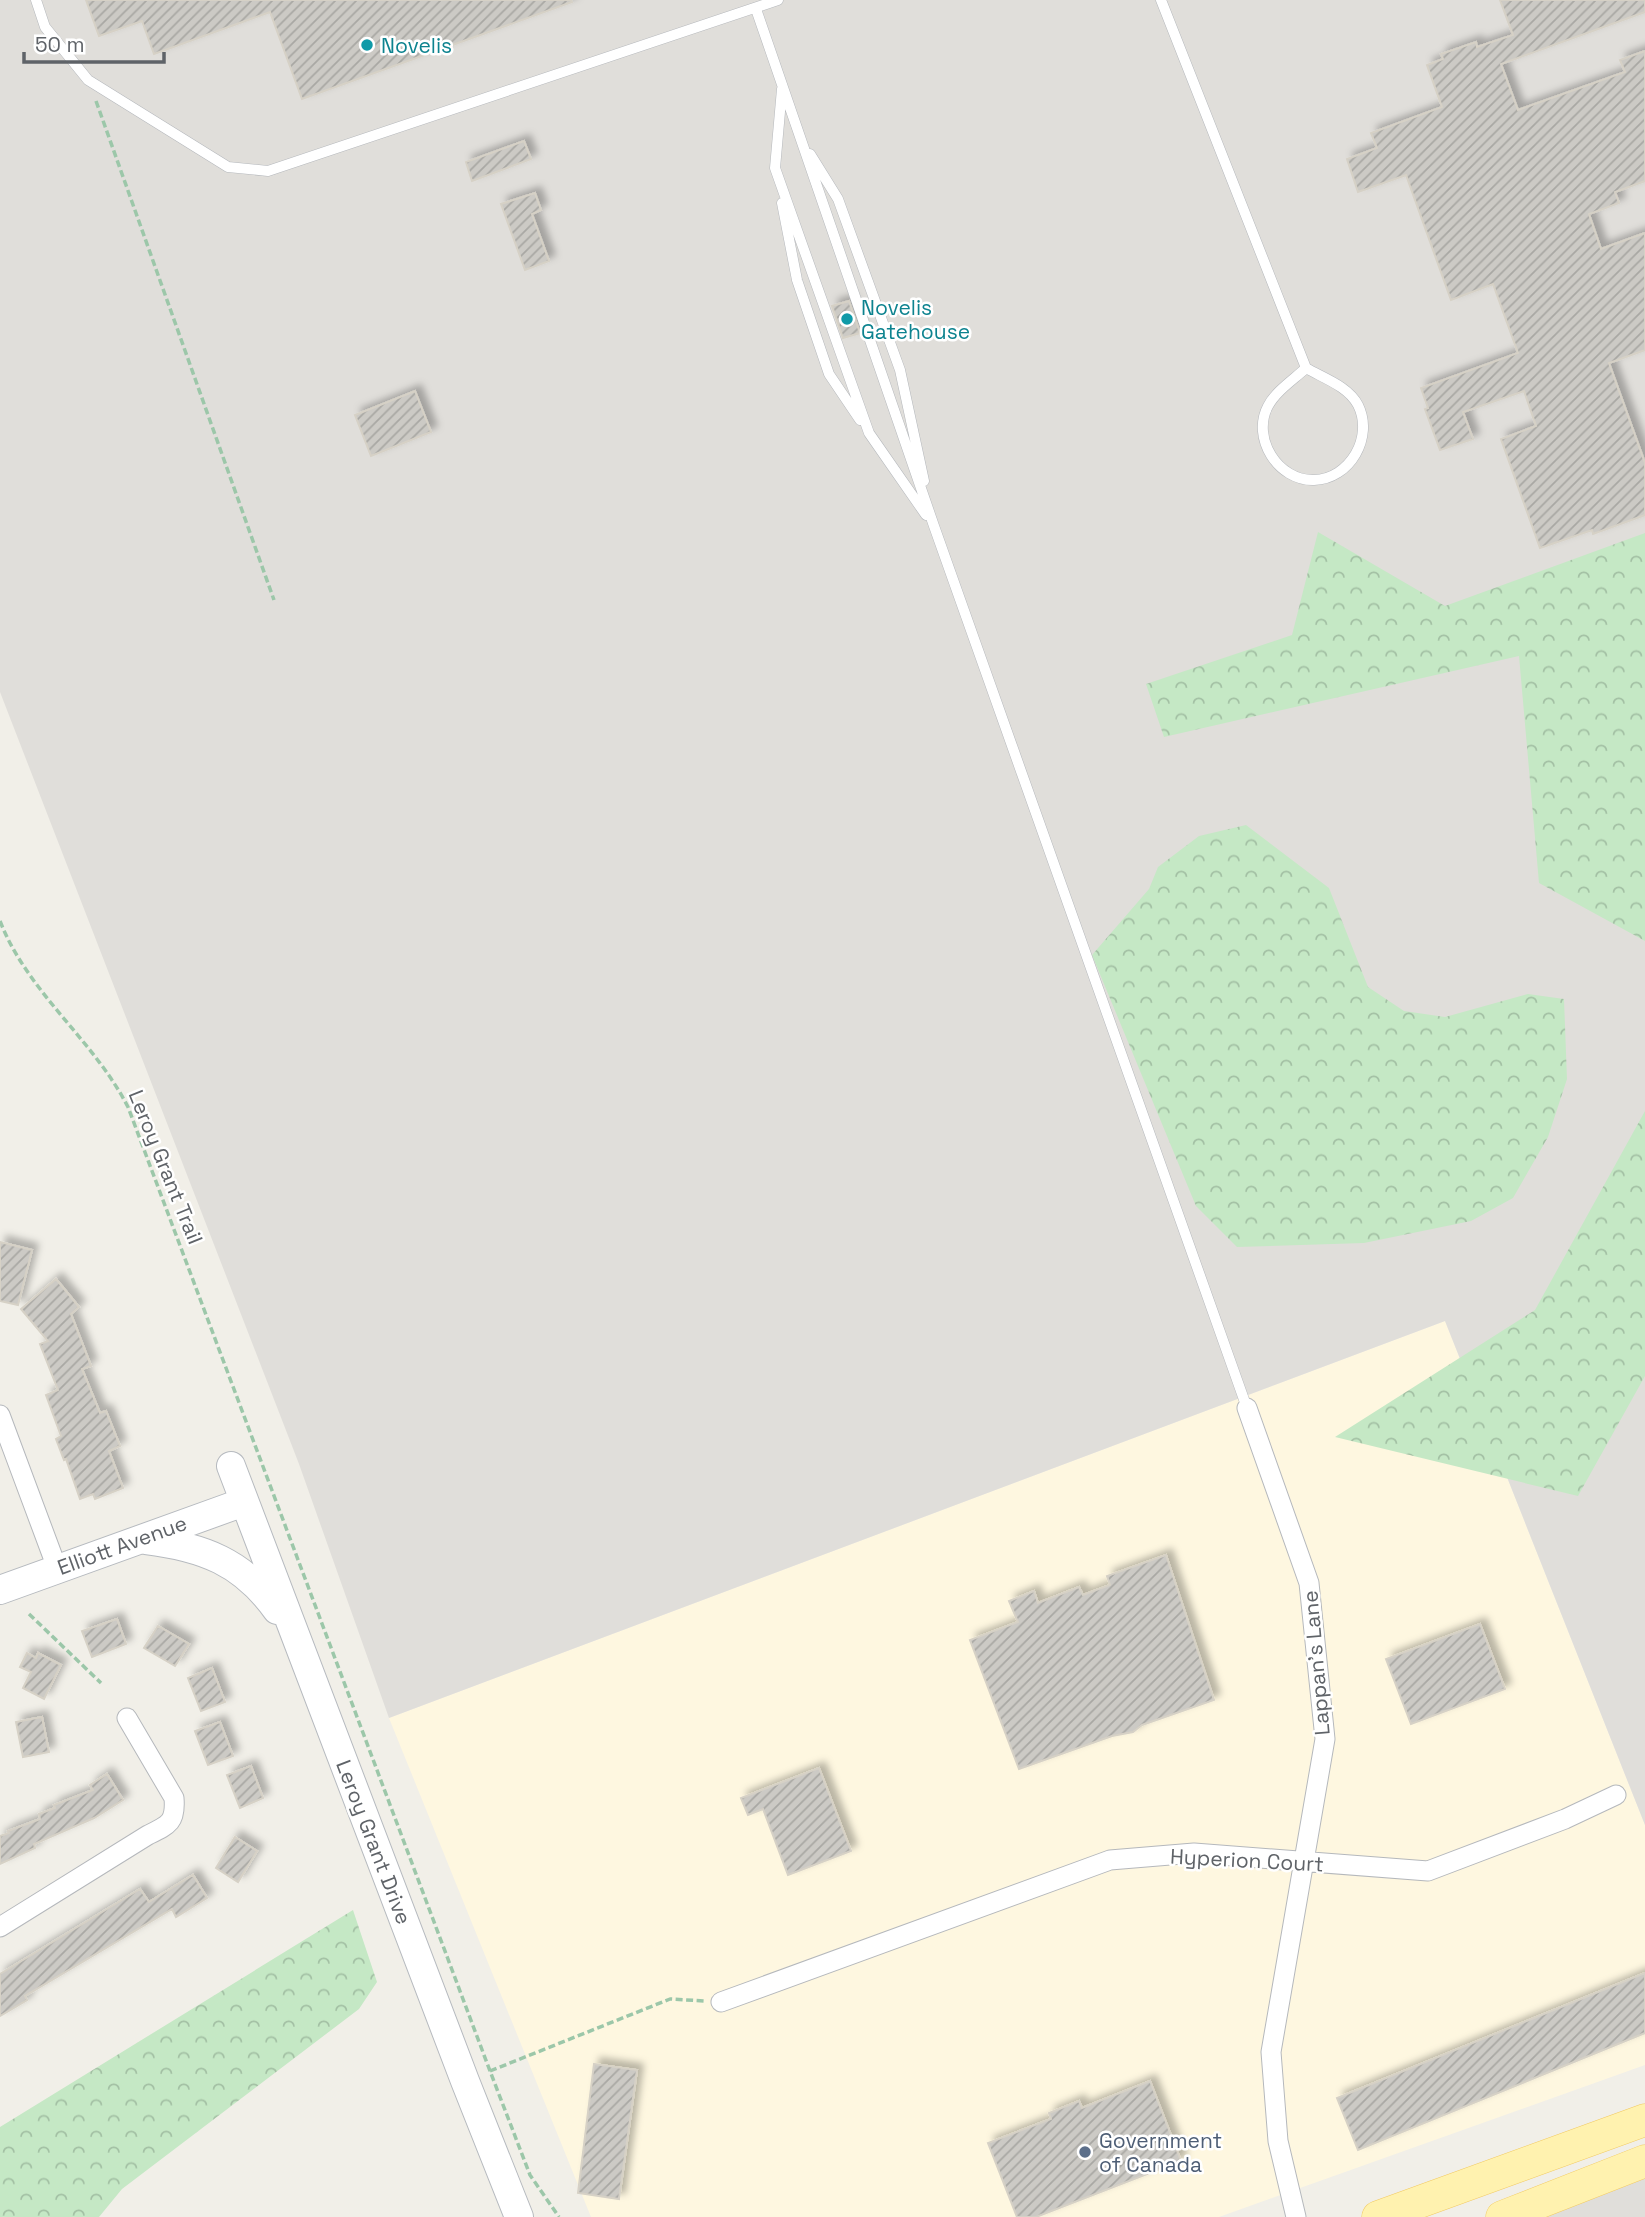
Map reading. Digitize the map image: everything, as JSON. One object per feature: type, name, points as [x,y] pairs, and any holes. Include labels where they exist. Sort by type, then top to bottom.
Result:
[{"type":"main road","points":[[1378,2217],[1645,2120]]},
{"type":"main road","points":[[1502,2217],[1645,2161]]},
{"type":"street","name":"Lappan's Lane","points":[[1247,1408],[1309,1583],[1325,1739],[1271,2052],[1278,2141],[1296,2217]]},
{"type":"street","points":[[0,1415],[57,1568]]},
{"type":"street","name":"Leroy Grant Drive","points":[[230,1466],[464,2081],[519,2217]]},
{"type":"street","name":"Elliott Avenue","points":[[0,1590],[244,1502]]},
{"type":"street","points":[[139,1539],[177,1544],[223,1560],[240,1570],[269,1598],[296,1637]]},
{"type":"street","points":[[0,1927],[148,1835],[167,1826],[175,1813],[174,1798],[127,1718]]},
{"type":"street","name":"Hyperion Court","points":[[721,2002],[1110,1860],[1194,1853],[1428,1871],[1565,1819],[1616,1796]]},
{"type":"lane","points":[[36,0],[45,27],[88,80],[228,167],[268,171],[778,0]]},
{"type":"lane","points":[[1161,0],[1306,368],[1342,387],[1358,404],[1364,427],[1357,454],[1339,473],[1314,480],[1291,475],[1273,460],[1262,435],[1267,408],[1279,392],[1306,368]]},
{"type":"lane","points":[[756,9],[934,526],[1247,1408]]},
{"type":"lane","points":[[782,85],[775,168],[797,280],[829,374],[934,526]]},
{"type":"lane","points":[[801,140],[838,199],[900,370],[934,526]]},
{"type":"lane","points":[[775,168],[869,433]]},
{"type":"path","points":[[88,80],[274,600]]},
{"type":"path","name":"Leroy Grant Trail","points":[[0,921],[23,967],[37,988],[103,1065],[128,1107],[530,2175],[559,2217]]},
{"type":"path","points":[[29,1614],[101,1683]]},
{"type":"path","points":[[490,2071],[670,1999],[721,2002]]},
{"type":"shaded area","points":[[0,0],[1645,0],[1645,1825],[1445,1321],[389,1718],[299,1464],[0,692]]},
{"type":"shaded area","points":[[1445,1321],[1645,1825],[1645,2065],[1219,2217],[591,2217],[389,1718]]},
{"type":"shaded area","points":[[1645,2160],[1645,2217],[1515,2217]]},
{"type":"green space","points":[[1318,532],[1445,606],[1645,533],[1645,941],[1539,883],[1519,656],[1164,737],[1146,684],[1292,635]]},
{"type":"green space","points":[[1246,825],[1329,888],[1368,987],[1404,1011],[1445,1017],[1528,994],[1564,999],[1567,1079],[1548,1137],[1513,1198],[1471,1221],[1364,1243],[1237,1247],[1196,1206],[1092,955],[1149,889],[1158,867],[1199,836]]},
{"type":"green space","points":[[1645,1111],[1645,1376],[1578,1496],[1335,1437],[1535,1310]]},
{"type":"green space","points":[[353,1910],[377,1982],[359,2009],[122,2189],[99,2217],[0,2217],[0,2127]]},
{"type":"building","name":"Novelis","points":[[86,0],[572,2],[302,99],[270,12],[154,54],[142,21],[99,36]]},
{"type":"building","points":[[1500,0],[1645,0],[1645,12],[1501,64],[1518,110],[1625,72],[1620,60],[1645,51],[1645,181],[1615,192],[1619,203],[1589,214],[1601,249],[1645,233],[1645,350],[1609,363],[1645,463],[1645,515],[1593,534],[1592,530],[1540,548],[1501,439],[1536,426],[1524,391],[1463,412],[1473,439],[1440,450],[1425,409],[1428,408],[1421,388],[1518,353],[1493,284],[1451,300],[1406,175],[1358,192],[1347,159],[1377,148],[1371,133],[1442,107],[1427,65],[1443,59],[1441,54],[1476,42],[1477,47],[1513,35]]},
{"type":"building","points":[[524,141],[531,159],[472,181],[466,162]]},
{"type":"building","points":[[535,193],[541,210],[532,214],[549,261],[525,270],[501,204]]},
{"type":"building","name":"Novelis Gatehouse","points":[[849,301],[860,333],[843,338],[832,306]]},
{"type":"building","points":[[415,391],[431,432],[371,456],[355,415]]},
{"type":"building","points":[[0,1242],[32,1250],[18,1305],[0,1301]]},
{"type":"building","points":[[56,1279],[79,1307],[71,1314],[91,1366],[82,1369],[100,1413],[106,1411],[120,1446],[109,1451],[123,1488],[95,1499],[93,1494],[80,1499],[66,1459],[64,1460],[56,1439],[61,1436],[46,1395],[58,1390],[40,1344],[48,1341],[21,1309]]},
{"type":"building","points":[[1166,1555],[1214,1700],[1142,1725],[1133,1732],[1112,1736],[1019,1769],[970,1640],[1018,1622],[1009,1601],[1034,1591],[1038,1603],[1079,1587],[1083,1595],[1110,1585],[1107,1576]]},
{"type":"building","points":[[117,1619],[126,1644],[92,1657],[82,1631]]},
{"type":"building","points":[[1480,1624],[1505,1689],[1411,1724],[1386,1659]]},
{"type":"building","points":[[158,1626],[189,1644],[175,1666],[144,1648]]},
{"type":"building","points":[[27,1653],[36,1658],[38,1653],[61,1665],[44,1699],[23,1688],[31,1672],[20,1667]]},
{"type":"building","points":[[212,1668],[225,1702],[201,1711],[188,1678]]},
{"type":"building","points":[[42,1717],[49,1752],[23,1757],[16,1722]]},
{"type":"building","points":[[220,1722],[233,1756],[208,1765],[195,1731]]},
{"type":"building","points":[[251,1766],[263,1798],[240,1808],[227,1775]]},
{"type":"building","points":[[819,1768],[851,1851],[788,1875],[763,1809],[748,1815],[741,1798]]},
{"type":"building","points":[[107,1774],[123,1800],[94,1818],[34,1844],[35,1848],[0,1864],[0,1836],[40,1819],[39,1814],[55,1808],[54,1805],[93,1790],[90,1785]]},
{"type":"building","points":[[235,1837],[257,1851],[238,1882],[216,1868]]},
{"type":"building","points":[[193,1875],[207,1898],[176,1917],[172,1909],[25,1996],[27,2000],[0,2016],[0,1974],[140,1889],[149,1902]]},
{"type":"building","points":[[1645,1973],[1645,2033],[1358,2150],[1337,2098]]},
{"type":"building","points":[[594,2064],[637,2070],[619,2199],[578,2193]]},
{"type":"building","name":"Government of Canada","points":[[1150,2081],[1181,2161],[1036,2217],[1017,2217],[988,2143],[1051,2119],[1049,2113],[1079,2101],[1082,2108]]},
{"type":"place","name":"Novelis","points":[[367,45]]},
{"type":"place","name":"Novelis Gatehouse","points":[[847,319]]},
{"type":"place","name":"Government of Canada","points":[[1085,2152]]}]
